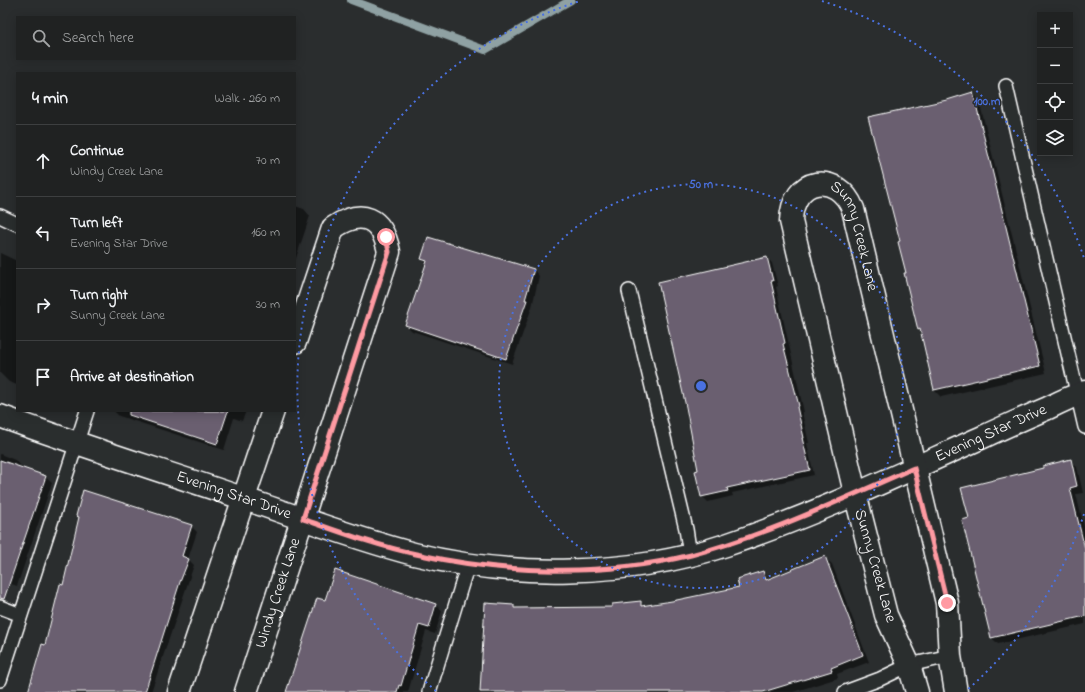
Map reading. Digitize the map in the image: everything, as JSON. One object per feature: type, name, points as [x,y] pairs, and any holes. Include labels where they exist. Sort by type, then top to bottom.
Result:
[{"type":"street","name":"Sunny Creek Lane","points":[[917,692],[909,665],[886,615],[855,493],[791,221],[792,208],[797,195],[806,188],[818,184],[831,184],[849,197],[853,209],[947,603],[950,656],[956,692]]},
{"type":"street","name":"Windy Creek Lane","points":[[246,692],[389,252],[386,237],[381,228],[374,221],[364,217],[351,217],[333,228],[296,339]]},
{"type":"street","name":"Evening Star Drive","points":[[0,416],[77,444],[303,519],[415,554],[468,564],[551,570],[598,568],[647,563],[690,555],[760,533],[914,468],[1081,393]]},
{"type":"street","points":[[179,692],[245,499],[273,412]]},
{"type":"lane","points":[[1006,86],[1081,393],[1085,428]]},
{"type":"lane","points":[[0,216],[16,224]]},
{"type":"lane","points":[[629,291],[686,529],[690,555]]},
{"type":"lane","points":[[0,680],[87,412]]},
{"type":"lane","points":[[429,692],[468,564]]},
{"type":"lane","points":[[0,607],[21,615]]},
{"type":"lane","points":[[845,692],[880,679],[909,665],[950,656]]},
{"type":"building","points":[[973,92],[1040,366],[934,390],[920,329],[918,330],[904,273],[906,273],[898,242],[900,241],[868,117],[947,100]]},
{"type":"building","points":[[428,237],[534,269],[525,300],[527,300],[506,359],[405,325],[427,261],[421,259]]},
{"type":"building","points":[[767,257],[785,343],[783,344],[799,406],[797,407],[804,438],[802,438],[810,470],[727,488],[728,491],[701,497],[695,471],[698,470],[686,407],[658,282]]},
{"type":"building","points":[[129,412],[228,412],[217,444],[129,415]]},
{"type":"building","points":[[1071,459],[1077,486],[1070,488],[1085,549],[1085,616],[991,638],[962,520],[969,518],[961,488],[1043,468],[1043,466]]},
{"type":"building","points":[[0,460],[46,476],[4,599],[0,598]]},
{"type":"building","points":[[83,490],[192,525],[182,556],[189,559],[180,582],[145,692],[28,692],[42,644],[45,645],[60,584],[63,585],[79,517],[76,516]]},
{"type":"building","points":[[825,556],[863,655],[831,668],[832,671],[763,692],[480,692],[485,603],[514,605],[514,608],[612,607],[612,604],[641,601],[641,606],[739,587],[737,579],[763,571],[766,580]]},
{"type":"building","points":[[335,570],[436,604],[429,628],[419,625],[401,686],[399,685],[397,692],[286,692],[317,598],[325,600]]},
{"type":"waterway","points":[[351,0],[485,50],[571,0]]},
{"type":"route","points":[[386,237],[389,252],[303,519],[346,534],[415,554],[468,564],[551,570],[606,568],[647,563],[690,555],[723,546],[760,533],[914,468],[947,603]]}]
